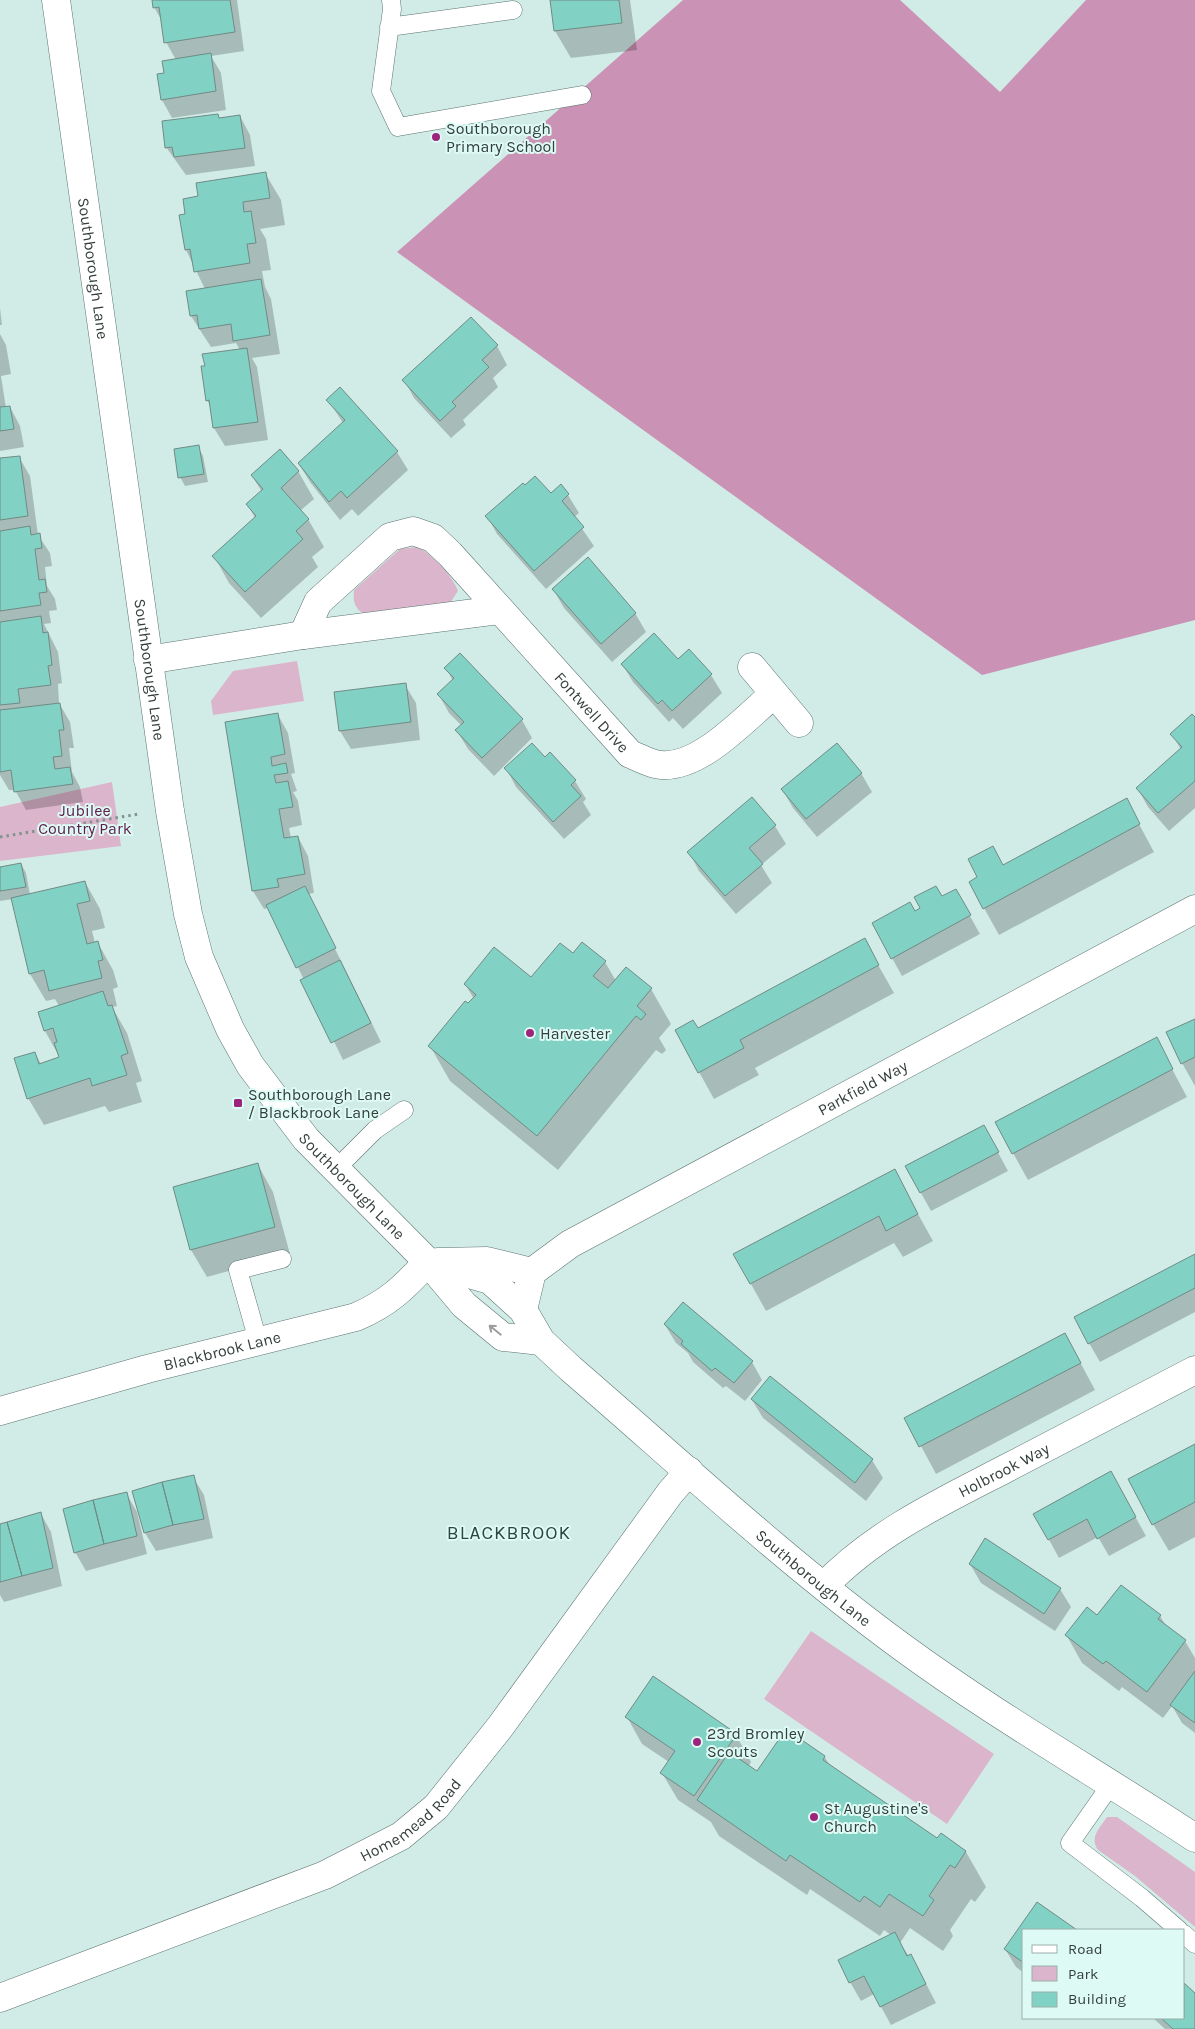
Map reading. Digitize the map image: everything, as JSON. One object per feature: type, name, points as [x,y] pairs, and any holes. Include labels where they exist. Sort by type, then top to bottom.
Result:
[{"type":"street","name":"Southborough Lane","points":[[56,0],[170,811],[188,914],[199,957],[230,1029],[250,1065],[278,1105],[335,1170],[428,1262],[464,1305],[503,1337],[541,1341]]},
{"type":"street","name":"Fontwell Drive","points":[[303,635],[318,602],[390,537],[413,532],[433,538],[630,754],[655,765],[676,765],[701,756],[774,694]]},
{"type":"street","points":[[148,660],[303,635],[499,610]]},
{"type":"street","points":[[752,667],[799,723]]},
{"type":"street","name":"Parkfield Way","points":[[532,1272],[570,1244],[630,1211],[1195,909]]},
{"type":"street","points":[[428,1262],[487,1261],[532,1272],[523,1310]]},
{"type":"street","name":"Southborough Lane","points":[[428,1262],[490,1280],[523,1310],[541,1341],[824,1586],[962,1690],[1112,1783],[1195,1838]]},
{"type":"street","name":"Blackbrook Lane","points":[[0,1411],[147,1369],[356,1317],[381,1306],[399,1292],[428,1262]]},
{"type":"street","name":"Holbrook Way","points":[[824,1586],[842,1567],[879,1538],[936,1505],[1195,1370]]},
{"type":"street","name":"Homemead Road","points":[[0,1998],[325,1875],[401,1836],[436,1807],[500,1727],[670,1493],[689,1471]]},
{"type":"lane","points":[[391,0],[381,90],[398,127],[582,95]]},
{"type":"lane","points":[[389,27],[513,10]]},
{"type":"lane","points":[[335,1170],[375,1130],[404,1110]]},
{"type":"lane","points":[[258,1341],[238,1270],[282,1259]]},
{"type":"lane","points":[[1112,1783],[1070,1843],[1142,1898],[1178,1929]]},
{"type":"lane","points":[[1185,1935],[1195,1944]]},
{"type":"path","points":[[0,837],[117,816],[170,811]]},
{"type":"green space","points":[[416,547],[434,559],[452,579],[458,591],[450,603],[364,614],[361,612],[355,604],[354,590],[400,549]]},
{"type":"green space","points":[[297,661],[304,701],[213,715],[211,701],[233,671]]},
{"type":"green space","name":"Jubilee Country Park","points":[[112,782],[121,846],[0,861],[0,807]]},
{"type":"green space","points":[[811,1631],[994,1754],[947,1824],[764,1699]]},
{"type":"green space","points":[[1107,1817],[1117,1817],[1195,1872],[1195,1927],[1135,1876],[1098,1850],[1095,1837]]},
{"type":"shaded area","points":[[683,0],[900,0],[1000,92],[1086,0],[1195,0],[1195,620],[982,675],[397,252]]},
{"type":"building","points":[[152,0],[230,0],[235,32],[164,43],[159,7],[153,8]]},
{"type":"building","points":[[550,0],[619,0],[622,23],[554,31]]},
{"type":"building","points":[[211,53],[216,91],[161,100],[157,74],[164,73],[162,61]]},
{"type":"building","points":[[218,114],[219,118],[240,115],[245,148],[174,157],[172,147],[165,148],[162,121]]},
{"type":"building","points":[[266,172],[270,198],[243,202],[244,212],[251,211],[256,243],[247,244],[250,263],[194,272],[190,249],[185,250],[179,215],[185,214],[183,199],[198,196],[196,183]]},
{"type":"building","points":[[261,279],[270,335],[233,341],[231,324],[199,329],[197,315],[190,316],[186,291]]},
{"type":"building","points":[[471,317],[498,345],[482,360],[489,367],[452,402],[456,406],[440,421],[402,380]]},
{"type":"building","points":[[247,348],[258,422],[213,428],[209,400],[206,401],[201,366],[205,366],[202,354]]},
{"type":"building","points":[[340,387],[398,451],[347,498],[341,491],[329,502],[298,463],[345,420],[326,400]]},
{"type":"building","points":[[10,406],[14,429],[0,431],[0,407]]},
{"type":"building","points":[[199,445],[204,474],[178,478],[174,449]]},
{"type":"building","points":[[280,449],[299,471],[281,488],[309,519],[296,531],[303,539],[245,592],[212,556],[256,516],[246,504],[263,489],[251,475]]},
{"type":"building","points":[[20,456],[28,516],[0,520],[0,458]]},
{"type":"building","points":[[535,476],[551,493],[561,484],[569,494],[562,501],[584,527],[534,571],[485,516],[523,483],[525,485]]},
{"type":"building","points":[[30,526],[31,535],[40,533],[42,548],[35,549],[39,580],[45,579],[47,592],[39,593],[41,605],[0,611],[0,531]]},
{"type":"building","points":[[588,557],[636,613],[601,644],[552,589]]},
{"type":"building","points":[[41,616],[43,633],[48,632],[52,665],[48,666],[51,685],[18,689],[20,703],[0,705],[0,622]]},
{"type":"building","points":[[654,633],[678,659],[689,649],[712,674],[672,711],[662,700],[658,704],[621,664]]},
{"type":"building","points":[[460,653],[523,719],[482,758],[455,730],[464,722],[437,694],[454,678],[444,668]]},
{"type":"building","points":[[406,683],[411,722],[339,731],[334,692]]},
{"type":"building","points":[[60,703],[64,730],[59,730],[62,756],[53,757],[55,769],[70,767],[73,784],[14,792],[11,770],[0,772],[0,710]]},
{"type":"building","points":[[278,713],[285,754],[271,757],[272,766],[286,763],[288,773],[274,775],[276,783],[288,781],[293,807],[279,809],[284,838],[298,836],[305,874],[277,879],[279,887],[252,891],[225,722]]},
{"type":"building","points":[[1192,714],[1195,717],[1195,781],[1158,813],[1136,788],[1182,747],[1170,734]]},
{"type":"building","points":[[532,743],[545,757],[550,752],[576,780],[571,785],[581,796],[553,822],[504,768]]},
{"type":"building","points":[[837,743],[862,773],[806,819],[781,789]]},
{"type":"building","points":[[752,797],[776,825],[749,848],[763,864],[725,896],[687,852]]},
{"type":"building","points":[[1127,798],[1140,824],[983,909],[969,882],[977,877],[968,859],[993,846],[1003,865]]},
{"type":"building","points":[[21,863],[26,887],[0,891],[0,867]]},
{"type":"building","points":[[85,881],[90,901],[77,904],[87,944],[98,941],[103,960],[98,961],[102,978],[49,991],[44,970],[29,974],[11,898]]},
{"type":"building","points":[[305,886],[336,948],[296,968],[266,905]]},
{"type":"building","points":[[936,886],[942,896],[956,889],[971,915],[891,959],[872,923],[910,902],[915,911],[920,908],[914,897]]},
{"type":"building","points":[[865,938],[879,965],[740,1040],[744,1048],[698,1073],[675,1030],[693,1020],[698,1028]]},
{"type":"building","name":"Harvester","points":[[582,942],[606,961],[593,976],[608,988],[626,967],[652,988],[637,1006],[646,1014],[641,1020],[636,1016],[537,1136],[428,1046],[465,1001],[468,1003],[476,995],[464,984],[494,947],[531,977],[560,943],[573,953]]},
{"type":"building","points":[[340,960],[371,1023],[331,1043],[300,980]]},
{"type":"building","points":[[103,991],[108,1006],[112,1005],[128,1053],[121,1056],[127,1075],[92,1086],[90,1078],[27,1099],[14,1058],[35,1052],[39,1064],[59,1057],[54,1043],[57,1042],[53,1028],[44,1031],[38,1012]]},
{"type":"building","points":[[1195,1019],[1195,1057],[1181,1064],[1166,1032]]},
{"type":"building","points":[[1157,1037],[1173,1069],[1012,1154],[995,1122]]},
{"type":"building","points":[[984,1125],[999,1152],[920,1193],[905,1166]]},
{"type":"building","points":[[258,1163],[275,1227],[190,1250],[173,1187]]},
{"type":"building","points":[[895,1169],[918,1214],[886,1231],[879,1216],[750,1284],[733,1254]]},
{"type":"building","points":[[1195,1254],[1195,1288],[1088,1344],[1074,1317]]},
{"type":"building","points":[[683,1302],[753,1361],[734,1383],[715,1368],[712,1371],[681,1344],[683,1341],[664,1324]]},
{"type":"building","points":[[1065,1333],[1081,1363],[919,1447],[904,1418]]},
{"type":"building","points":[[770,1376],[873,1459],[855,1483],[751,1399]]},
{"type":"building","points":[[1195,1444],[1195,1502],[1152,1525],[1128,1479]]},
{"type":"building","points":[[1111,1471],[1136,1517],[1097,1539],[1087,1519],[1048,1540],[1033,1514]]},
{"type":"building","points":[[194,1475],[204,1519],[173,1525],[162,1482]]},
{"type":"building","points":[[162,1482],[173,1525],[144,1533],[132,1491]]},
{"type":"building","points":[[127,1492],[137,1536],[104,1544],[93,1500]]},
{"type":"building","points":[[93,1500],[104,1544],[74,1553],[63,1509]]},
{"type":"building","points":[[41,1512],[53,1568],[22,1576],[7,1522]]},
{"type":"building","points":[[7,1522],[22,1576],[0,1582],[0,1524]]},
{"type":"building","points":[[985,1538],[1061,1588],[1044,1614],[969,1564]]},
{"type":"building","points":[[1121,1585],[1161,1615],[1158,1619],[1186,1640],[1147,1692],[1106,1661],[1103,1664],[1065,1635],[1087,1607],[1097,1615]]},
{"type":"building","points":[[1195,1671],[1195,1723],[1170,1705]]},
{"type":"building","name":"23rd Bromley Scouts","points":[[653,1676],[737,1734],[694,1796],[660,1773],[675,1751],[625,1717]]},
{"type":"building","name":"St Augustine's Church","points":[[786,1729],[825,1756],[823,1760],[937,1838],[941,1833],[966,1851],[955,1868],[950,1865],[929,1896],[934,1900],[923,1916],[889,1894],[880,1907],[864,1896],[860,1902],[790,1855],[786,1861],[697,1800],[729,1752],[757,1771]]},
{"type":"building","points":[[1037,1902],[1076,1929],[1022,1929],[1022,1962],[1004,1949]]},
{"type":"building","points":[[895,1932],[907,1956],[911,1954],[926,1984],[880,2007],[864,1976],[849,1983],[838,1960]]},
{"type":"building","points":[[1185,1984],[1195,1993],[1195,2029],[1173,2029],[1162,2019],[1185,2019]]},
{"type":"place","name":"Southborough Primary School","points":[[436,137]]},
{"type":"place","name":"Harvester","points":[[530,1033]]},
{"type":"place","name":"Southborough Lane / Blackbrook Lane","points":[[238,1103]]},
{"type":"place","name":"23rd Bromley Scouts","points":[[697,1742]]},
{"type":"place","name":"St Augustine's Church","points":[[814,1817]]},
{"type":"district","name":"BLACKBROOK","points":[[509,1533]]}]
